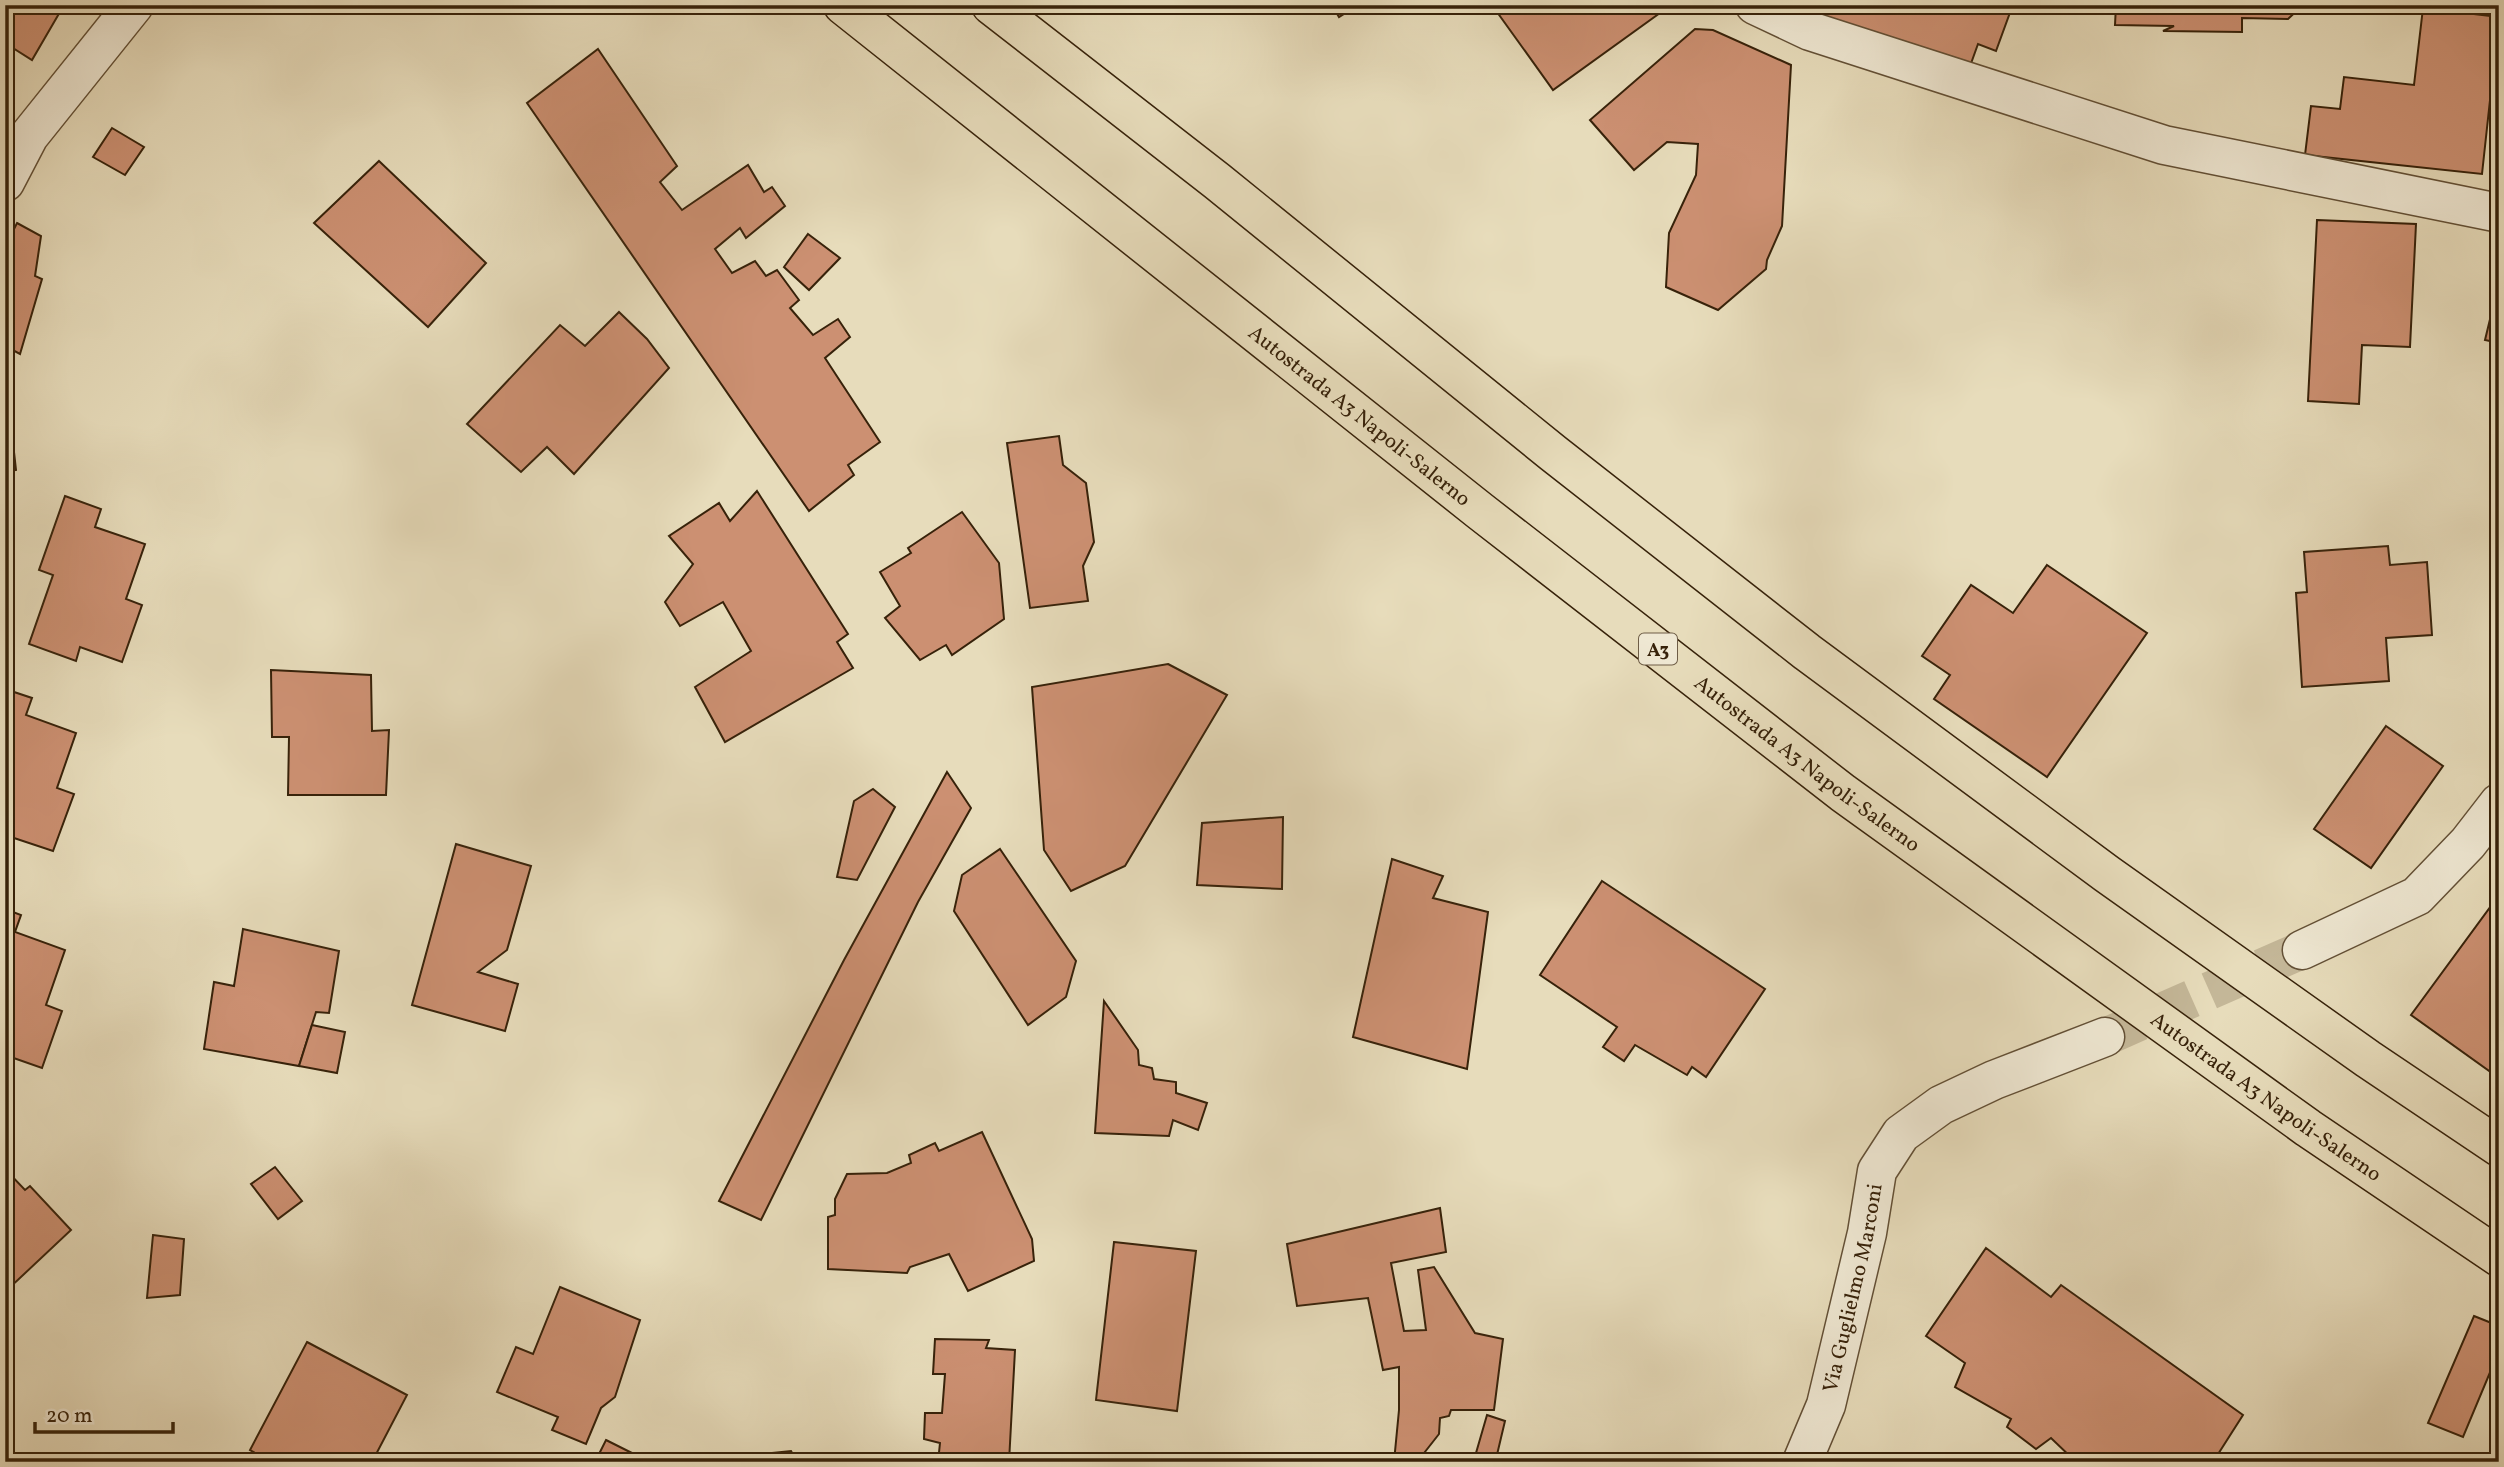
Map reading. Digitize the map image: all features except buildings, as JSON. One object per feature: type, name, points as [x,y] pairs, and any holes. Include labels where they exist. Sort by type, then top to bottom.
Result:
[{"type":"highway","name":"Autostrada A3 Napoli-Salerno","points":[[844,5],[1438,477],[1843,793],[2308,1128],[2499,1257]]},
{"type":"highway","points":[[991,5],[1217,181],[1564,461],[1807,652],[2107,874],[2368,1059],[2499,1147]]},
{"type":"street","points":[[5,183],[29,136],[134,5]]},
{"type":"street","points":[[1755,5],[1810,31],[2164,145],[2499,213]]},
{"type":"street","points":[[2302,950],[2417,897],[2468,843],[2499,803]]},
{"type":"street","name":"Via Guglielmo Marconi","points":[[1802,1462],[1826,1405],[1864,1246],[1877,1171],[1901,1134],[1941,1105],[1994,1080],[2105,1037]]},
{"type":"tunnel","points":[[2105,1037],[2302,950]]}]
